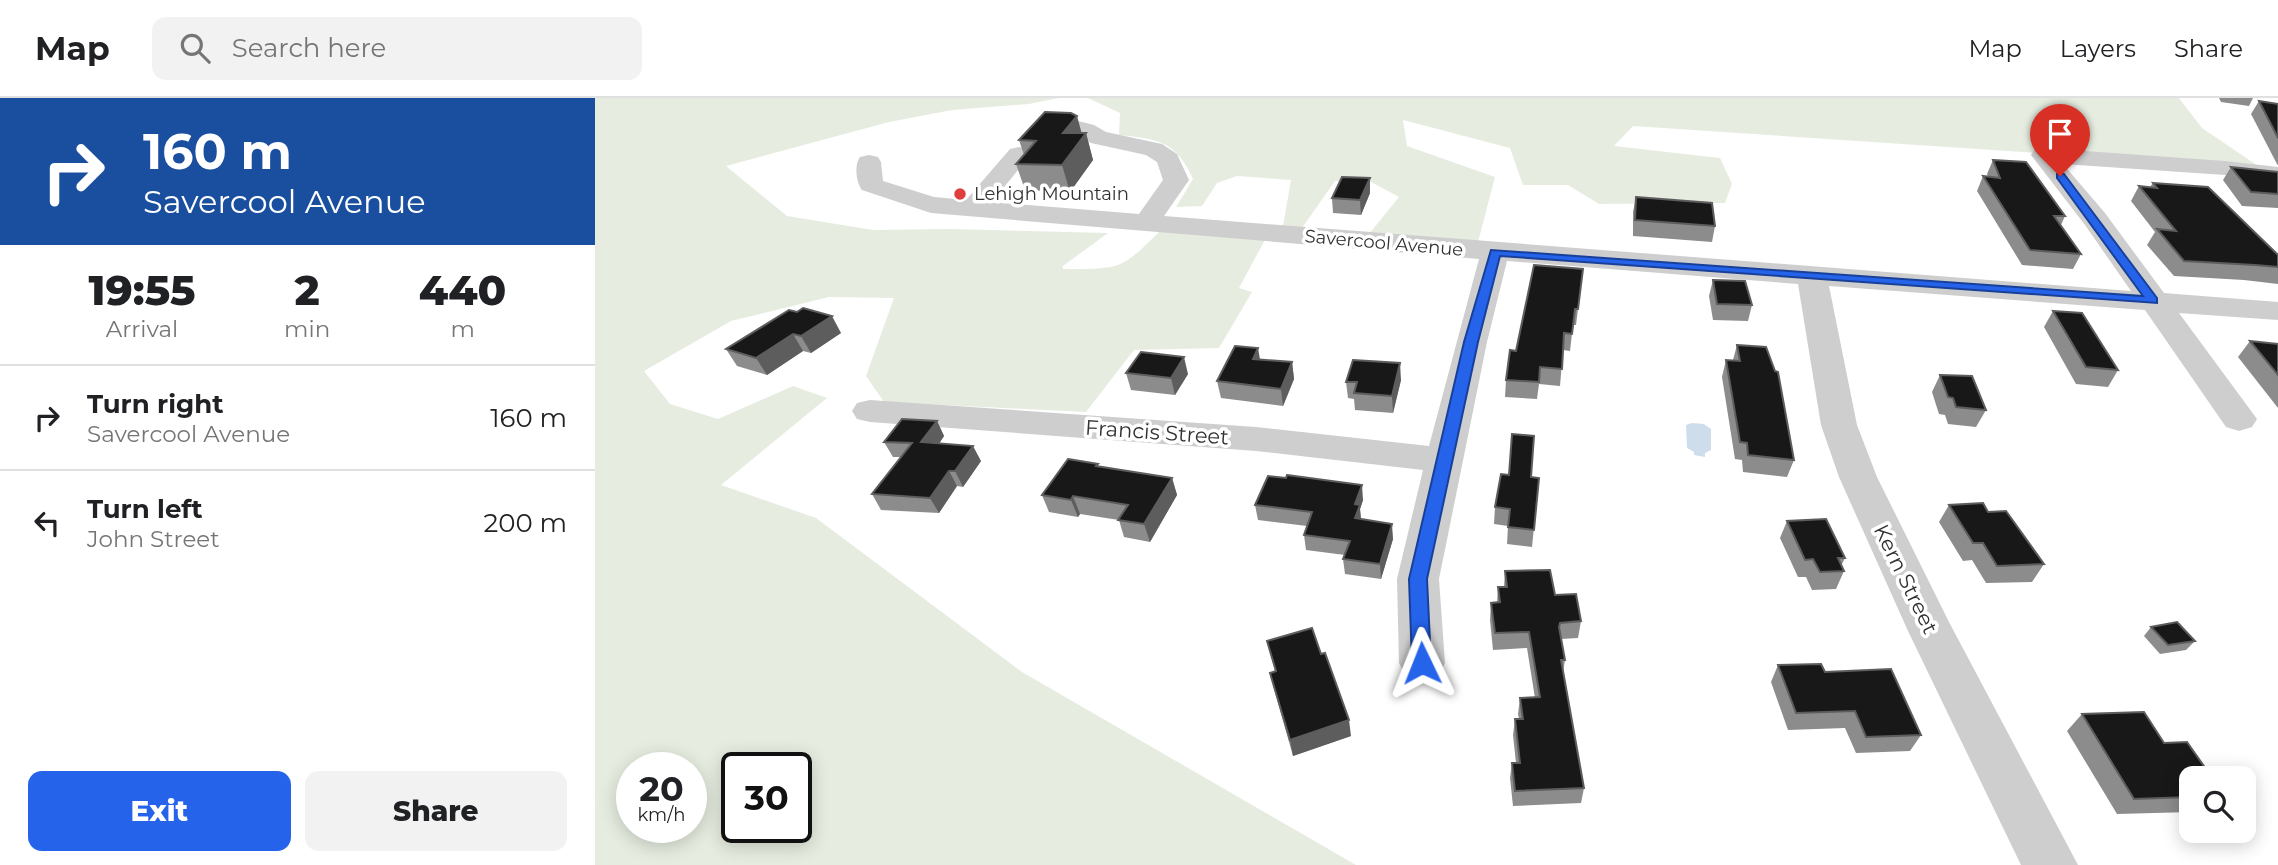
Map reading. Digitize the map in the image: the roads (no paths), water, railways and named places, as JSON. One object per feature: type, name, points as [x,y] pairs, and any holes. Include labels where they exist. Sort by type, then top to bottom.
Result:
[{"type":"street","points":[[1066,125],[1086,130],[1099,138],[1154,149],[1168,159],[1176,180],[1147,222]]},
{"type":"street","points":[[972,209],[1019,154]]},
{"type":"street","points":[[2239,419],[2095,219],[2043,155],[2225,168],[2278,175]]},
{"type":"street","name":"Savercool Avenue","points":[[869,162],[871,185],[930,205],[1495,252],[2278,311]]},
{"type":"street","points":[[1422,663],[1418,579],[1495,252]]},
{"type":"street","name":"Kern Street","points":[[1812,276],[1830,385],[1839,425],[1857,477],[1931,631],[2050,865]]},
{"type":"street","name":"Francis Street","points":[[870,411],[1256,439],[1444,460]]},
{"type":"water","points":[[1704,424],[1711,429],[1711,450],[1705,453],[1705,457],[1694,455],[1694,452],[1687,448],[1686,425]]},
{"type":"place","name":"Lehigh Mountain","points":[[960,194]]}]
